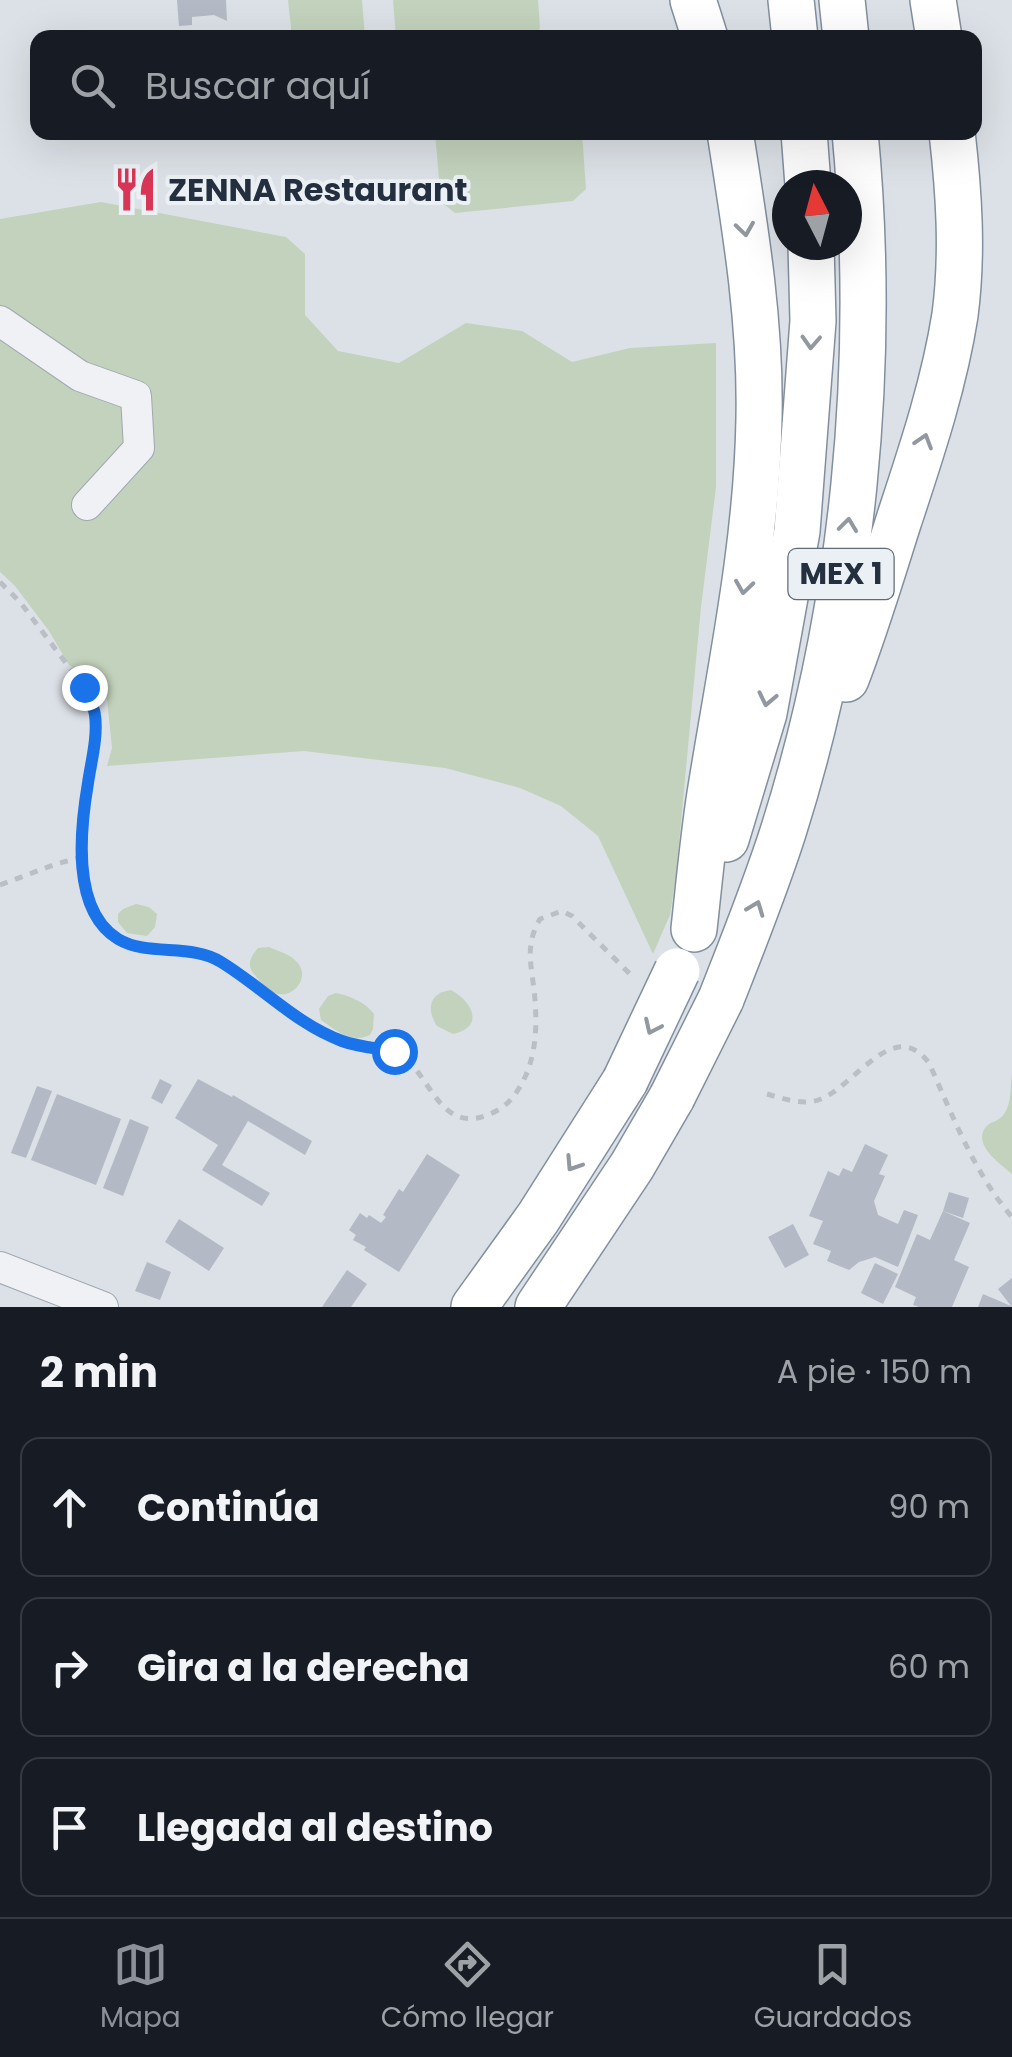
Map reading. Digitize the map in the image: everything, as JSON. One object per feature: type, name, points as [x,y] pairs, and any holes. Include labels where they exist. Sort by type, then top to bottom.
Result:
[{"type":"highway","points":[[693,0],[702,30]]},
{"type":"highway","points":[[791,0],[794,30]]},
{"type":"highway","points":[[842,0],[845,30]]},
{"type":"highway","points":[[933,0],[938,30]]},
{"type":"highway","points":[[694,929],[710,798],[745,584],[756,498],[760,419],[756,319],[731,140]]},
{"type":"highway","points":[[805,140],[807,170]]},
{"type":"highway","name":"MEX 1","points":[[538,1307],[632,1166],[721,999],[784,828],[816,711],[833,632],[855,462],[862,303],[856,140]]},
{"type":"highway","points":[[784,828],[858,646],[919,458],[942,373],[955,314],[959,258],[953,140]]},
{"type":"highway","name":"MEX 1","points":[[474,1307],[538,1218],[625,1081],[694,929],[746,778],[778,646],[797,531],[812,321],[811,260]]},
{"type":"street","points":[[0,321],[80,376],[136,396],[139,448],[87,505]]},
{"type":"street","points":[[0,1267],[103,1307]]},
{"type":"path","points":[[0,582],[20,602],[84,687],[95,714],[82,857],[88,898],[102,927],[121,940],[205,954],[320,1031],[344,1042],[394,1051],[404,1057],[437,1100],[462,1118],[499,1110],[519,1090],[531,1062],[536,1002],[529,948],[540,919],[562,911],[572,916],[631,975]]},
{"type":"path","points":[[0,884],[82,857]]},
{"type":"path","points":[[768,1094],[793,1102],[820,1100],[893,1047],[909,1045],[929,1063],[966,1144],[1012,1218]]},
{"type":"green space","points":[[288,0],[362,0],[364,30],[291,30]]},
{"type":"green space","points":[[393,0],[538,0],[539,30],[395,30]]},
{"type":"green space","points":[[436,140],[582,140],[586,189],[573,201],[455,213],[441,202]]},
{"type":"green space","points":[[101,202],[286,237],[305,254],[305,315],[338,351],[399,363],[466,323],[522,331],[572,362],[630,348],[716,343],[716,487],[676,876],[670,915],[653,954],[598,836],[561,806],[520,788],[445,768],[304,751],[107,766],[112,748],[106,690],[69,665],[49,631],[0,572],[0,219]]},
{"type":"green space","points":[[136,904],[157,914],[155,927],[147,936],[127,933],[118,922],[123,909]]},
{"type":"green space","points":[[269,947],[291,957],[301,968],[301,981],[286,994],[272,992],[252,972],[253,955],[258,948]]},
{"type":"green space","points":[[451,990],[465,1001],[472,1014],[469,1026],[453,1034],[437,1026],[431,1014],[434,998]]},
{"type":"green space","points":[[336,993],[357,1000],[374,1014],[370,1035],[350,1037],[321,1020],[319,1009],[328,996]]},
{"type":"green space","points":[[1012,1074],[1012,1174],[985,1148],[982,1135],[1007,1110]]},
{"type":"building","points":[[177,0],[226,0],[227,21],[214,15],[192,17],[192,25],[179,26]]},
{"type":"building","points":[[160,1079],[172,1085],[162,1104],[151,1098]]},
{"type":"building","points":[[198,1079],[312,1141],[305,1155],[248,1121],[222,1165],[270,1193],[262,1206],[202,1170],[218,1145],[175,1118]]},
{"type":"building","points":[[37,1086],[52,1091],[26,1158],[11,1153]]},
{"type":"building","points":[[57,1094],[121,1119],[96,1185],[31,1160]]},
{"type":"building","points":[[130,1119],[149,1127],[123,1196],[103,1188]]},
{"type":"building","points":[[865,1144],[888,1155],[879,1174],[885,1176],[874,1201],[878,1215],[898,1224],[904,1210],[918,1215],[898,1267],[875,1257],[849,1270],[827,1261],[831,1251],[813,1244],[823,1221],[809,1216],[828,1171],[839,1176],[843,1168],[852,1172]]},
{"type":"building","points":[[427,1154],[460,1175],[399,1272],[364,1250],[366,1247],[353,1240],[356,1235],[349,1230],[360,1213],[381,1223],[399,1189],[403,1192]]},
{"type":"building","points":[[949,1192],[969,1198],[963,1218],[943,1211]]},
{"type":"building","points":[[943,1211],[970,1223],[954,1260],[969,1267],[952,1307],[919,1307],[913,1305],[916,1297],[895,1287],[917,1234],[930,1240]]},
{"type":"building","points":[[179,1219],[224,1248],[209,1271],[165,1242]]},
{"type":"building","points":[[793,1224],[809,1255],[785,1268],[768,1237]]},
{"type":"building","points":[[147,1262],[171,1272],[160,1300],[135,1291]]},
{"type":"building","points":[[875,1263],[898,1274],[883,1304],[861,1293]]},
{"type":"building","points":[[347,1270],[367,1284],[351,1307],[322,1307]]},
{"type":"building","points":[[1012,1278],[1012,1307],[978,1307],[983,1294],[1011,1306],[998,1289]]},
{"type":"place","name":"ZENNA Restaurant","points":[[135,190]]},
{"type":"route","points":[[84,687],[95,714],[82,857],[88,898],[102,927],[135,945],[205,954],[320,1031],[344,1042],[394,1051]]}]
